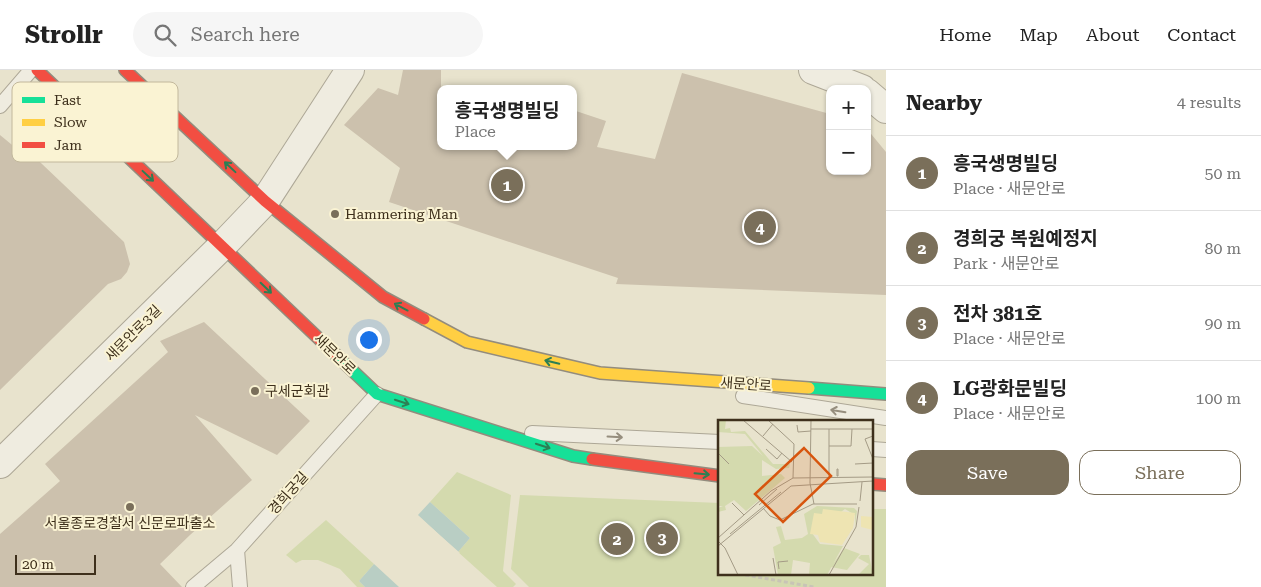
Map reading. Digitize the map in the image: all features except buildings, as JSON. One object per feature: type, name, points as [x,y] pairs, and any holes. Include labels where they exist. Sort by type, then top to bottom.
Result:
[{"type":"main road","name":"새문안로","points":[[37,70],[50,82]]},
{"type":"main road","name":"새문안로","points":[[125,70],[138,82]]},
{"type":"main road","name":"새문안로","points":[[178,120],[265,201],[383,297],[467,342],[600,373],[886,394]]},
{"type":"main road","name":"새문안로","points":[[134,162],[377,394],[573,456],[718,476]]},
{"type":"street","points":[[265,201],[350,70]]},
{"type":"street","points":[[813,70],[852,85]]},
{"type":"street","points":[[871,96],[886,109]]},
{"type":"street","name":"새문안로3길","points":[[0,464],[222,246],[265,201]]},
{"type":"lane","points":[[21,82],[31,70]]},
{"type":"lane","points":[[0,106],[12,92]]},
{"type":"lane","points":[[600,373],[886,418]]},
{"type":"lane","name":"경희궁길","points":[[193,587],[237,550],[377,394]]},
{"type":"lane","points":[[496,431],[718,442]]},
{"type":"lane","points":[[237,550],[240,587]]},
{"type":"path","points":[[745,574],[814,587]]},
{"type":"green space","points":[[457,472],[511,495],[503,571],[516,584],[513,587],[497,587],[458,552],[470,538],[430,502]]},
{"type":"green space","points":[[520,495],[718,503],[718,574],[874,574],[874,509],[886,509],[886,587],[529,587],[511,569]]},
{"type":"green space","points":[[326,520],[374,564],[359,581],[365,587],[357,587],[340,569],[318,560],[302,560],[296,563],[286,555]]},
{"type":"shaded area","points":[[430,502],[470,538],[458,552],[418,515]]},
{"type":"shaded area","points":[[374,564],[399,587],[365,587],[359,581]]},
{"type":"pier","points":[[416,514],[460,553],[457,554],[416,517]]},
{"type":"traffic: fast","points":[[335,354],[377,394],[573,456],[592,459]]},
{"type":"traffic: fast","points":[[809,388],[886,394]]},
{"type":"traffic: slow","points":[[424,319],[467,342],[600,373],[809,388]]},
{"type":"traffic: jam","points":[[37,70],[50,82]]},
{"type":"traffic: jam","points":[[125,70],[138,82]]},
{"type":"traffic: jam","points":[[178,120],[265,201],[383,297],[424,319]]},
{"type":"traffic: jam","points":[[134,162],[335,354]]},
{"type":"traffic: jam","points":[[592,459],[718,476]]},
{"type":"traffic: jam","points":[[874,484],[886,485]]},
{"type":"place","name":"흥국생명빌딩","points":[[507,185]]},
{"type":"place","name":"Hammering Man","points":[[335,214]]},
{"type":"place","name":"LG광화문빌딩","points":[[760,227]]},
{"type":"place","name":"구세군회관","points":[[255,391]]},
{"type":"place","name":"서울종로경찰서 신문로파출소","points":[[130,507]]},
{"type":"place","name":"전차 381호","points":[[662,538]]},
{"type":"place","name":"경희궁 복원예정지","points":[[617,539]]}]
